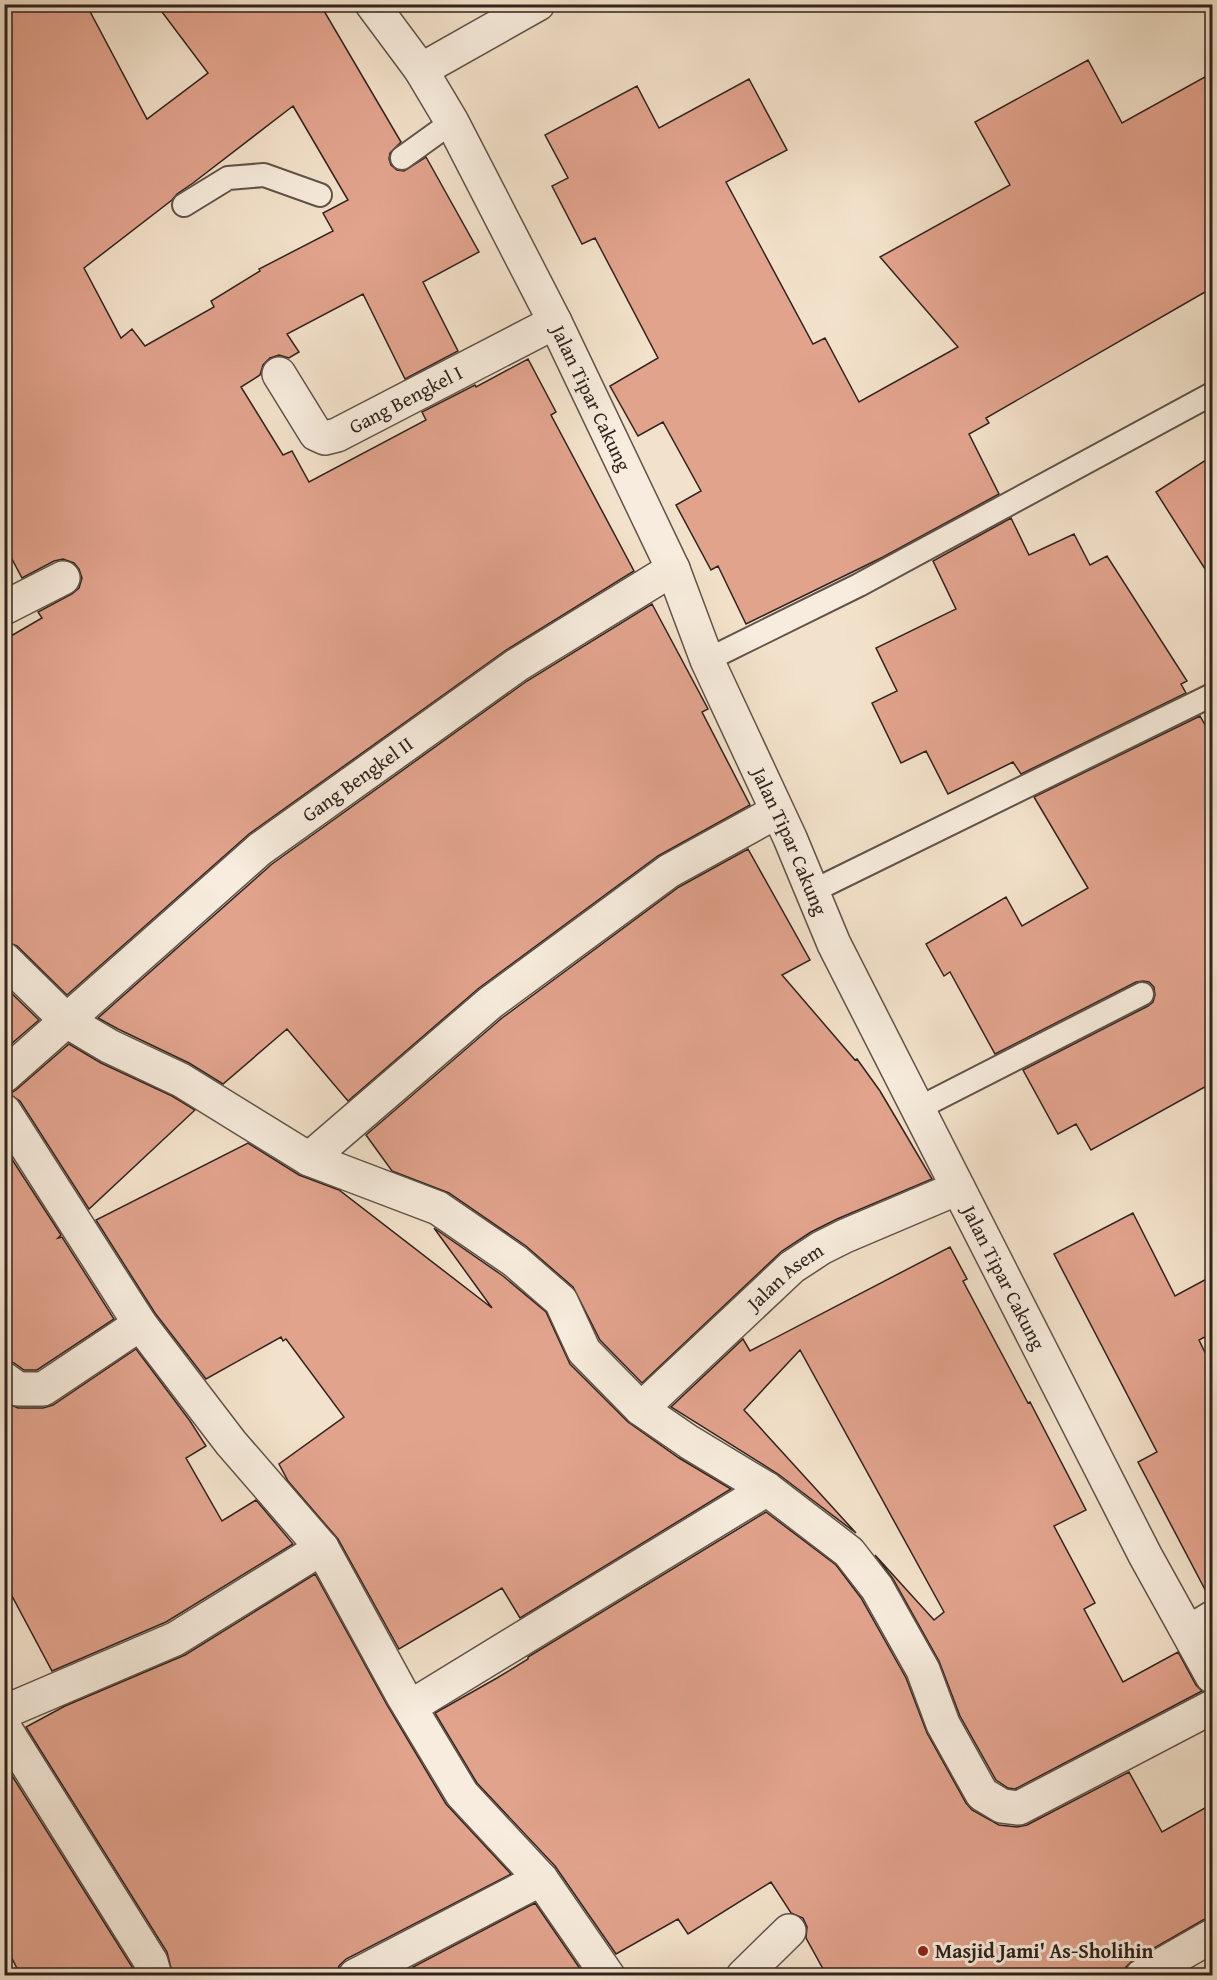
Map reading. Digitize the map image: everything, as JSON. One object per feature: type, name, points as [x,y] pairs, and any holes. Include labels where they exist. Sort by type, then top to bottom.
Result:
[{"type":"street","points":[[421,69],[538,4]]},
{"type":"street","name":"Jalan Tipar Cakung","points":[[379,7],[421,69],[452,122],[555,322],[673,569],[707,660],[813,891],[834,944],[1145,1555],[1200,1625],[1212,1676]]},
{"type":"street","name":"Gang Bengkel I","points":[[279,374],[316,435],[325,438],[338,435],[555,322]]},
{"type":"street","name":"Gang Bengkel II","points":[[4,1076],[260,849],[517,665],[673,569]]},
{"type":"street","points":[[4,608],[63,578]]},
{"type":"street","points":[[309,1159],[499,996],[669,871],[776,812]]},
{"type":"street","points":[[4,959],[67,1021],[109,1046],[181,1080],[309,1159],[438,1208],[515,1261],[561,1301],[584,1351],[641,1408],[689,1442],[767,1489],[849,1552],[877,1588],[922,1670],[943,1724],[982,1794],[1002,1806],[1019,1808],[1212,1707]]},
{"type":"street","points":[[4,1111],[140,1324],[231,1443],[322,1548],[410,1707],[462,1794],[541,1879],[608,1976]]},
{"type":"street","name":"Jalan Asem","points":[[641,1408],[792,1267],[845,1236],[958,1188]]},
{"type":"street","points":[[4,1379],[18,1389],[43,1389],[140,1324]]},
{"type":"street","points":[[410,1707],[767,1489]]},
{"type":"street","points":[[4,1712],[175,1639],[322,1548]]},
{"type":"street","points":[[4,1727],[152,1962],[155,1976]]},
{"type":"street","points":[[355,1976],[541,1879]]},
{"type":"street","points":[[743,1976],[789,1931]]},
{"type":"street","points":[[1142,1976],[1212,1936]]},
{"type":"lane","points":[[402,158],[452,122]]},
{"type":"lane","points":[[184,205],[228,178],[264,175],[320,195]]},
{"type":"lane","points":[[707,660],[859,585],[1212,394]]},
{"type":"lane","points":[[813,891],[1212,695]]},
{"type":"lane","points":[[917,1109],[1142,994]]},
{"type":"building","points":[[4,4],[86,4],[147,119],[208,73],[156,4],[320,4],[401,142],[390,153],[391,165],[397,170],[404,171],[426,157],[479,252],[423,282],[458,351],[405,379],[363,294],[287,334],[299,352],[289,358],[279,355],[270,358],[263,365],[260,375],[241,387],[283,455],[292,451],[309,482],[426,420],[422,412],[528,359],[556,412],[551,415],[634,571],[506,650],[249,834],[67,995],[17,946],[4,941],[4,640],[42,618],[38,612],[72,594],[79,588],[82,578],[74,563],[63,559],[54,561],[22,578],[4,544]],"holes":[[[293,106],[348,200],[323,213],[333,231],[259,269],[260,271],[211,301],[214,307],[145,346],[132,329],[121,338],[84,268]]]},
{"type":"building","points":[[1088,60],[1122,123],[1212,73],[1212,288],[986,418],[989,423],[969,434],[999,494],[883,557],[746,624],[718,566],[711,570],[676,505],[701,491],[663,422],[638,436],[610,386],[658,358],[595,238],[582,244],[552,186],[568,178],[545,135],[637,86],[659,128],[749,79],[787,150],[726,182],[813,344],[825,338],[859,402],[958,347],[880,257],[1010,185],[975,122]]},
{"type":"building","points":[[1212,456],[1212,580],[1156,492]]},
{"type":"building","points":[[1011,518],[1029,555],[1074,534],[1090,565],[1107,556],[1187,681],[1181,684],[1186,693],[1021,774],[1013,762],[948,794],[926,751],[901,763],[872,703],[897,691],[876,648],[956,609],[933,561]]},
{"type":"building","points":[[652,604],[708,709],[702,712],[750,805],[658,856],[479,988],[348,1101],[287,1029],[223,1084],[189,1063],[98,1018],[272,864],[527,681]]},
{"type":"building","points":[[1200,716],[1212,737],[1212,1083],[1091,1150],[1076,1124],[1058,1134],[1023,1070],[1148,1006],[1153,1002],[1154,987],[1149,982],[1136,982],[995,1054],[950,972],[944,976],[926,944],[1006,897],[1022,926],[1088,888],[1034,797]]},
{"type":"building","points":[[748,849],[810,960],[782,975],[855,1060],[857,1059],[880,1091],[932,1179],[837,1219],[811,1232],[782,1251],[642,1383],[600,1340],[573,1287],[526,1246],[449,1193],[392,1171],[366,1135],[502,1018],[679,887]]},
{"type":"building","points":[[4,986],[39,1020],[4,1050]]},
{"type":"building","points":[[69,1044],[101,1063],[172,1096],[195,1110],[89,1209],[20,1101],[9,1094]]},
{"type":"building","points":[[248,1143],[299,1175],[339,1190],[492,1308],[434,1228],[503,1276],[546,1312],[570,1364],[628,1422],[679,1458],[731,1489],[520,1618],[502,1588],[399,1649],[338,1539],[288,1481],[279,1464],[344,1417],[286,1339],[283,1341],[281,1337],[206,1379],[155,1313],[96,1220]]},
{"type":"building","points":[[4,1147],[61,1235],[58,1238],[62,1237],[114,1319],[37,1370],[24,1370],[4,1360]]},
{"type":"building","points":[[1133,1213],[1175,1296],[1212,1276],[1212,1333],[1199,1340],[1212,1367],[1212,1599],[1138,1462],[1157,1452],[1054,1254]]},
{"type":"building","points":[[950,1247],[967,1279],[963,1281],[1086,1510],[1054,1526],[1095,1603],[1084,1609],[1123,1682],[1178,1652],[1196,1685],[1202,1691],[1015,1789],[1008,1788],[996,1780],[960,1716],[939,1661],[893,1579],[875,1555],[934,1620],[944,1612],[800,1350],[744,1410],[856,1533],[778,1474],[671,1407],[743,1339],[750,1351]]},
{"type":"building","points":[[136,1349],[206,1446],[186,1458],[222,1521],[256,1500],[293,1544],[166,1622],[52,1671],[4,1581],[4,1402],[18,1408],[43,1408],[53,1405]]},
{"type":"building","points":[[766,1512],[836,1565],[861,1598],[906,1678],[927,1733],[972,1810],[999,1825],[1017,1827],[1027,1825],[1129,1772],[1162,1832],[1212,1804],[1212,1917],[1133,1960],[1126,1967],[1123,1976],[827,1976],[806,1938],[807,1927],[803,1918],[791,1913],[771,1882],[688,1934],[678,1919],[616,1954],[555,1866],[477,1783],[435,1713],[497,1678]]},
{"type":"building","points":[[315,1574],[387,1705],[446,1804],[511,1874],[346,1959],[339,1966],[336,1976],[173,1976],[167,1952],[26,1727],[65,1706],[185,1655]]},
{"type":"building","points":[[4,1763],[134,1970],[135,1976],[21,1976],[4,1943]]},
{"type":"building","points":[[535,1903],[583,1973],[578,1976],[418,1976],[413,1967]]},
{"type":"place","name":"Masjid Jami' As-Sholihin","points":[[923,1951]]}]
